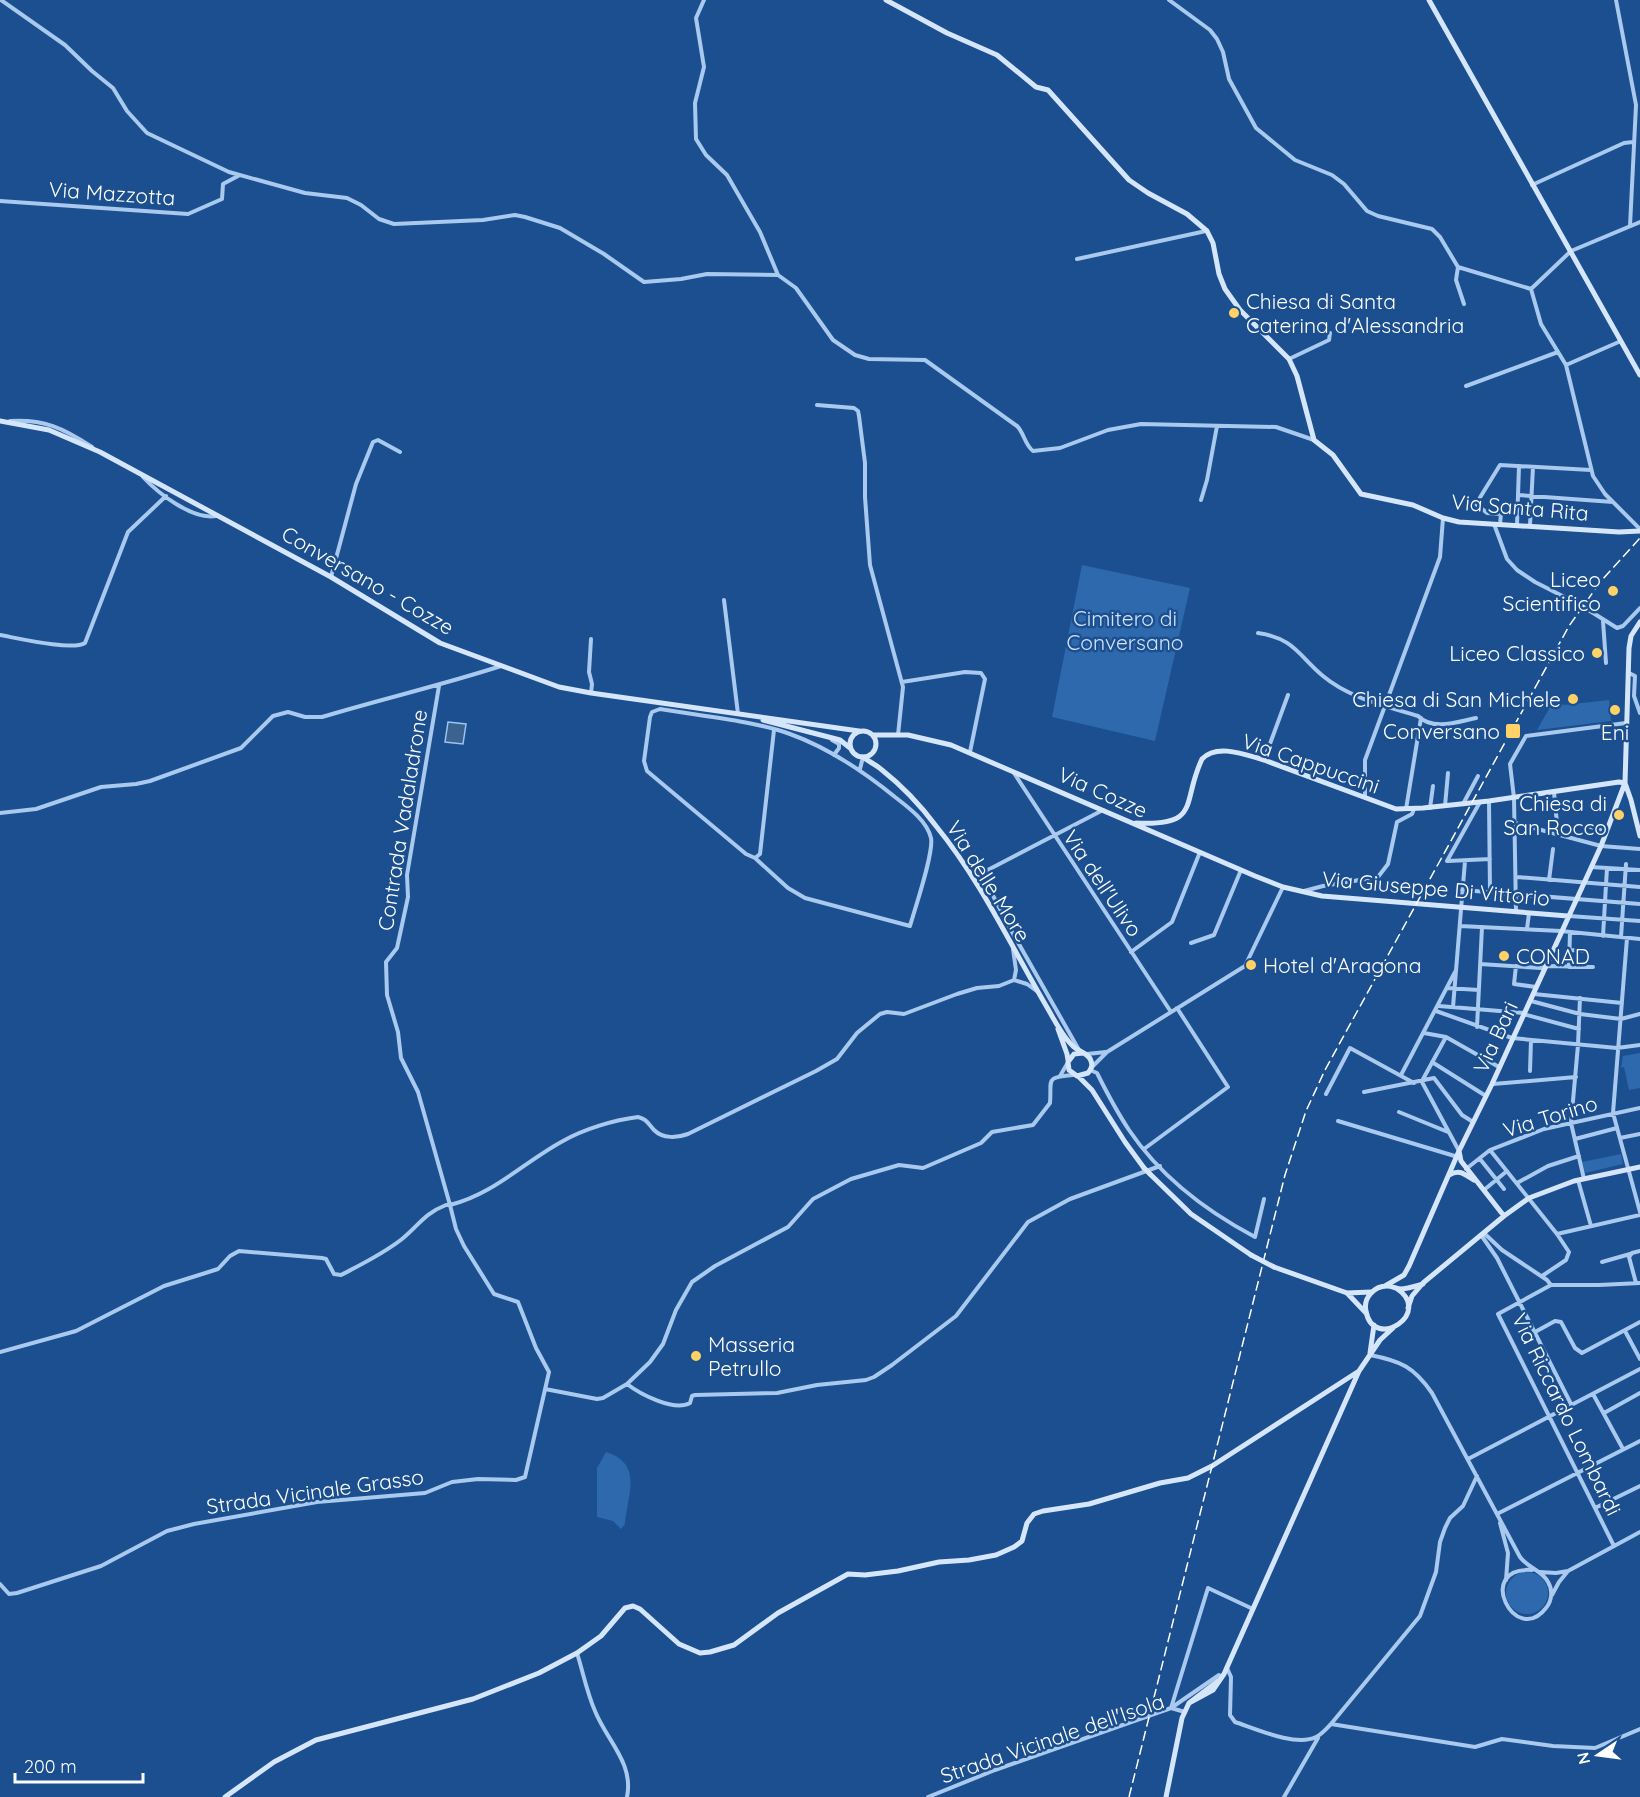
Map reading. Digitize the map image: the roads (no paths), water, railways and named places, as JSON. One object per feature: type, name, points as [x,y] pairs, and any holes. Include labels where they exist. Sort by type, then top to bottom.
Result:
[{"type":"main road","points":[[886,0],[947,33],[997,55],[1036,87],[1048,90],[1129,180],[1187,214],[1207,231],[1213,243],[1219,274],[1225,289],[1240,310],[1289,359],[1297,376],[1314,440]]},
{"type":"main road","points":[[1429,0],[1621,341],[1638,365],[1640,375]]},
{"type":"main road","name":"Conversano - Cozze","points":[[3,421],[49,430],[100,452],[331,577],[440,644],[559,687],[738,714]]},
{"type":"main road","name":"Via Santa Rita","points":[[1314,440],[1333,455],[1361,494],[1413,506],[1443,518],[1459,522],[1620,532],[1640,530]]},
{"type":"main road","points":[[1640,622],[1633,632],[1629,648],[1625,783],[1640,836]]},
{"type":"main road","points":[[738,714],[840,740],[855,755],[863,757],[881,769]]},
{"type":"main road","points":[[738,714],[866,731],[873,735],[876,744]]},
{"type":"main road","points":[[850,748],[852,736],[859,731]]},
{"type":"main road","name":"Via Cozze","points":[[873,735],[924,738],[970,752],[1241,870],[1300,892]]},
{"type":"main road","points":[[863,757],[873,752],[876,744],[890,735]]},
{"type":"main road","points":[[873,752],[881,769]]},
{"type":"main road","name":"Via Cappuccini","points":[[1132,823],[1169,822],[1183,814],[1188,807],[1199,765],[1207,754],[1215,752],[1235,752],[1264,760],[1396,809],[1430,808],[1625,783]]},
{"type":"main road","name":"Via delle More","points":[[881,769],[921,809],[952,846],[970,873],[1055,1022]]},
{"type":"main road","name":"Via Bari","points":[[1384,1286],[1404,1275],[1449,1175],[1461,1162],[1473,1122],[1591,867],[1625,783]]},
{"type":"main road","points":[[1622,790],[1631,800]]},
{"type":"main road","name":"Via Giuseppe Di Vittorio","points":[[1300,892],[1362,901],[1568,916]]},
{"type":"main road","points":[[1055,1022],[1074,1048],[1083,1052],[1091,1061],[1092,1090]]},
{"type":"main road","points":[[1055,1022],[1067,1054],[1069,1070],[1092,1090],[1144,1168],[1191,1214],[1226,1240],[1274,1267],[1347,1293],[1371,1292],[1384,1286],[1402,1289],[1423,1283]]},
{"type":"main road","points":[[1068,1063],[1074,1054],[1083,1052]]},
{"type":"main road","points":[[1075,1076],[1090,1070]]},
{"type":"main road","points":[[1449,1175],[1461,1162],[1504,1216]]},
{"type":"main road","points":[[1166,1797],[1189,1703],[1214,1685],[1227,1668],[1359,1371],[1380,1340],[1404,1321],[1412,1296],[1423,1283],[1529,1198],[1549,1189],[1581,1180],[1640,1167]]},
{"type":"main road","points":[[1396,1288],[1404,1295],[1408,1308]]},
{"type":"main road","points":[[1366,1314],[1366,1302],[1371,1292]]},
{"type":"main road","points":[[1347,1293],[1374,1325],[1387,1329],[1393,1328]]},
{"type":"main road","points":[[1370,1355],[1374,1325]]},
{"type":"main road","points":[[225,1797],[274,1762],[316,1740],[473,1699],[539,1673],[577,1653],[601,1636],[625,1608],[633,1606],[649,1615],[689,1650],[700,1653],[710,1652],[734,1645],[778,1613],[848,1574],[865,1575],[898,1571],[939,1562],[996,1555],[1022,1541],[1027,1523],[1034,1514],[1089,1504],[1160,1483],[1188,1478],[1212,1466],[1359,1371]]},
{"type":"street","points":[[1,0],[64,45],[113,88],[127,111],[147,133],[238,175],[305,193],[347,198],[361,205],[379,219],[394,224],[463,219],[483,220],[515,215],[534,220],[560,228],[604,254],[640,281],[647,283],[707,274],[778,276],[796,288],[826,332],[844,348],[860,358],[925,360],[1017,426],[1029,449],[1033,451],[1060,448],[1108,430],[1133,425],[1276,427],[1314,440]]},
{"type":"street","points":[[704,0],[696,18],[704,67],[695,104],[696,139],[706,155],[727,175],[743,201],[760,232],[778,276]]},
{"type":"street","points":[[1168,0],[1210,30],[1217,39],[1223,52],[1229,79],[1256,128],[1295,160],[1332,175],[1344,184],[1367,211],[1378,216],[1432,229],[1440,237],[1458,267],[1456,280],[1464,304]]},
{"type":"street","points":[[1616,0],[1636,105],[1629,226]]},
{"type":"street","points":[[1532,185],[1624,142],[1633,142]]},
{"type":"street","name":"Via Mazzotta","points":[[0,201],[188,214],[222,199],[223,184],[238,175]]},
{"type":"street","points":[[1531,289],[1571,251],[1640,222]]},
{"type":"street","points":[[1077,259],[1207,231]]},
{"type":"street","points":[[1458,267],[1531,289]]},
{"type":"street","points":[[1531,289],[1541,324],[1566,365],[1591,470],[1598,486],[1640,530]]},
{"type":"street","points":[[1289,359],[1329,340],[1329,333]]},
{"type":"street","points":[[1566,365],[1621,341]]},
{"type":"street","points":[[1466,386],[1558,352]]},
{"type":"street","points":[[817,405],[854,408],[858,411],[865,462],[870,565],[902,682],[898,735]]},
{"type":"street","points":[[1201,500],[1217,426]]},
{"type":"street","points":[[331,577],[350,504],[373,442],[378,440],[400,452]]},
{"type":"street","points":[[1591,470],[1500,465],[1476,504],[1487,513],[1501,514],[1497,523],[1508,559],[1517,570],[1535,582],[1582,606],[1614,627],[1620,627],[1640,608]]},
{"type":"street","points":[[1517,525],[1519,466]]},
{"type":"street","points":[[1530,525],[1533,467]]},
{"type":"street","points":[[139,474],[155,489],[186,508],[204,516],[220,515]]},
{"type":"street","points":[[1518,495],[1613,502]]},
{"type":"street","points":[[0,635],[57,645],[81,646],[85,643],[128,532],[166,496]]},
{"type":"street","points":[[1365,798],[1365,760],[1440,557],[1443,518]]},
{"type":"street","points":[[724,600],[738,714]]},
{"type":"street","points":[[1603,620],[1606,663]]},
{"type":"street","points":[[1258,633],[1270,635],[1295,648],[1323,677],[1361,699],[1418,716],[1438,725],[1476,718]]},
{"type":"street","points":[[591,639],[588,672],[592,684],[591,693]]},
{"type":"street","points":[[0,813],[36,808],[100,787],[150,781],[208,758],[241,748],[267,720],[282,713],[322,717],[373,701],[439,686],[501,666]]},
{"type":"street","points":[[902,682],[965,672],[981,673],[985,679],[970,752]]},
{"type":"street","points":[[1629,673],[1635,676],[1634,696],[1640,713]]},
{"type":"street","name":"Contrada Vadaladrone","points":[[439,686],[407,875],[408,897],[397,948],[386,962],[387,994],[399,1032],[401,1058],[418,1092],[456,1229],[494,1294],[518,1302],[541,1359],[549,1369],[545,1389]]},
{"type":"street","points":[[1264,760],[1288,695]]},
{"type":"street","points":[[660,709],[774,730],[788,733],[860,769],[908,807],[924,823],[929,833],[931,847],[910,926],[805,898],[788,888],[755,858],[746,854],[647,771],[644,761],[650,717],[652,712],[660,709]]},
{"type":"street","points":[[1406,809],[1421,718]]},
{"type":"street","points":[[1516,912],[1518,895],[1514,798],[1510,764],[1526,736],[1626,723]]},
{"type":"street","points":[[792,726],[836,741],[839,748],[834,754]]},
{"type":"street","points":[[755,858],[760,854],[774,730]]},
{"type":"street","points":[[860,769],[863,757]]},
{"type":"street","points":[[860,769],[872,764]]},
{"type":"street","name":"Via dell'Ulivo","points":[[1012,770],[1171,1012]]},
{"type":"street","points":[[1445,806],[1448,773]]},
{"type":"street","points":[[1463,804],[1478,776]]},
{"type":"street","points":[[1430,808],[1433,786]]},
{"type":"street","points":[[1554,792],[1558,835]]},
{"type":"street","points":[[1489,801],[1490,893]]},
{"type":"street","points":[[1480,802],[1447,861],[1490,859]]},
{"type":"street","points":[[1300,892],[1378,877],[1388,864],[1397,822],[1412,814],[1414,808]]},
{"type":"street","points":[[982,873],[1103,810]]},
{"type":"street","points":[[1515,823],[1600,846],[1640,849]]},
{"type":"street","points":[[1588,826],[1606,832]]},
{"type":"street","points":[[1549,880],[1553,849]]},
{"type":"street","points":[[1131,951],[1172,922],[1200,852]]},
{"type":"street","points":[[1454,1007],[1465,861]]},
{"type":"street","points":[[978,867],[1011,930],[1083,1052],[1107,1052]]},
{"type":"street","points":[[1591,867],[1626,867],[1640,870]]},
{"type":"street","points":[[1621,937],[1626,867]]},
{"type":"street","points":[[1603,936],[1607,868]]},
{"type":"street","points":[[1191,943],[1214,935],[1241,870]]},
{"type":"street","points":[[1517,878],[1640,887]]},
{"type":"street","points":[[1264,1199],[1255,1237],[1220,1218],[1198,1202],[1144,1149],[1119,1114],[1097,1073],[1090,1070],[1107,1052],[1245,966],[1283,887]]},
{"type":"street","points":[[1462,890],[1640,904]]},
{"type":"street","points":[[1527,929],[1528,913]]},
{"type":"street","points":[[1568,916],[1640,921]]},
{"type":"street","points":[[1460,926],[1561,931],[1640,939]]},
{"type":"street","points":[[1477,1027],[1482,927]]},
{"type":"street","points":[[1569,967],[1570,932]]},
{"type":"street","points":[[1557,1234],[1640,1213],[1613,1113],[1627,938]]},
{"type":"street","points":[[1012,948],[1016,970],[1014,980]]},
{"type":"street","points":[[1569,950],[1583,951]]},
{"type":"street","points":[[1480,964],[1541,968],[1545,966],[1593,967]]},
{"type":"street","points":[[1516,966],[1514,984],[1534,991],[1622,1003]]},
{"type":"street","points":[[1401,1075],[1439,1006],[1456,969]]},
{"type":"street","points":[[0,1352],[76,1331],[164,1286],[218,1269],[230,1256],[239,1251],[322,1258],[326,1260],[334,1274],[341,1275],[391,1247],[426,1215],[442,1206],[487,1192],[561,1142],[586,1131],[638,1117],[643,1118],[660,1135],[672,1137],[688,1134],[837,1059],[856,1033],[880,1014],[887,1012],[904,1014],[957,994],[977,988],[999,986],[1014,980],[1027,984],[1038,992]]},
{"type":"street","points":[[1447,988],[1479,990]]},
{"type":"street","points":[[1580,999],[1571,1123],[1591,1226]]},
{"type":"street","points":[[1530,1000],[1580,1014],[1621,1019],[1640,1014]]},
{"type":"street","points":[[1439,1006],[1524,1014],[1579,1029]]},
{"type":"street","points":[[1144,1149],[1228,1087],[1177,1008]]},
{"type":"street","points":[[1436,1011],[1512,1038],[1617,1048],[1640,1045]]},
{"type":"street","points":[[1424,1033],[1446,1037],[1499,1067]]},
{"type":"street","points":[[1422,1082],[1446,1037]]},
{"type":"street","points":[[1530,1071],[1531,1040]]},
{"type":"street","points":[[1326,1094],[1350,1048],[1414,1083]]},
{"type":"street","points":[[1432,1062],[1486,1096]]},
{"type":"street","points":[[1060,1076],[1068,1063]]},
{"type":"street","points":[[545,1389],[597,1399],[627,1384],[650,1362],[663,1344],[675,1310],[692,1282],[715,1266],[788,1227],[813,1199],[851,1179],[899,1165],[923,1168],[981,1143],[992,1132],[1033,1125],[1050,1103],[1050,1080],[1060,1076],[1075,1076]]},
{"type":"street","points":[[1492,1084],[1575,1077]]},
{"type":"street","points":[[1365,1092],[1436,1079],[1462,1115],[1473,1122]]},
{"type":"street","points":[[1422,1082],[1449,1132],[1461,1162]]},
{"type":"street","name":"Via Torino","points":[[1461,1162],[1474,1163],[1490,1150],[1544,1130],[1640,1108]]},
{"type":"street","points":[[1399,1112],[1449,1132]]},
{"type":"street","points":[[1338,1121],[1461,1162]]},
{"type":"street","points":[[1575,1139],[1617,1128]]},
{"type":"street","points":[[1620,1138],[1640,1134]]},
{"type":"street","points":[[1490,1150],[1569,1252],[1566,1260],[1542,1276]]},
{"type":"street","points":[[1517,1183],[1548,1166],[1579,1156]]},
{"type":"street","points":[[1479,1159],[1504,1189]]},
{"type":"street","points":[[627,1384],[648,1397],[684,1406],[690,1403],[692,1396],[777,1392],[870,1379],[956,1316],[1028,1222],[1070,1199],[1160,1166]]},
{"type":"street","points":[[1484,1190],[1507,1171]]},
{"type":"street","points":[[1481,1235],[1486,1235],[1502,1250],[1542,1276],[1551,1285],[1599,1286],[1638,1283],[1629,1259],[1632,1253]]},
{"type":"street","points":[[1481,1235],[1497,1258],[1572,1406]]},
{"type":"street","points":[[1497,1258],[1497,1254],[1502,1250]]},
{"type":"street","points":[[1602,1262],[1640,1251]]},
{"type":"street","name":"Via Riccardo Lombardi","points":[[1551,1285],[1498,1314],[1614,1546]]},
{"type":"street","points":[[1535,1332],[1555,1321],[1561,1322],[1575,1348],[1582,1353],[1640,1322]]},
{"type":"street","points":[[1625,1331],[1640,1359]]},
{"type":"street","points":[[1370,1355],[1404,1364],[1420,1375],[1432,1393],[1520,1557],[1532,1570]]},
{"type":"street","points":[[1468,1459],[1640,1370]]},
{"type":"street","name":"Strada Vicinale Grasso","points":[[0,1584],[9,1594],[17,1593],[101,1566],[167,1531],[194,1524],[317,1502],[425,1493],[452,1482],[478,1479],[516,1480],[525,1477],[545,1389]]},
{"type":"street","points":[[1593,1394],[1623,1449]]},
{"type":"street","points":[[1604,1413],[1640,1394]]},
{"type":"street","points":[[1497,1514],[1640,1441]]},
{"type":"street","points":[[1284,1797],[1319,1736],[1420,1616],[1436,1572],[1440,1542],[1445,1528],[1450,1518],[1463,1506],[1477,1476]]},
{"type":"street","points":[[1595,1508],[1640,1486]]},
{"type":"street","points":[[1497,1514],[1508,1553],[1503,1591],[1505,1604],[1514,1614],[1522,1618],[1538,1616],[1549,1604],[1559,1582],[1568,1571]]},
{"type":"street","points":[[1505,1582],[1516,1571],[1556,1573],[1568,1571],[1640,1532]]},
{"type":"street","points":[[1539,1572],[1549,1582],[1551,1596]]},
{"type":"street","points":[[1171,1708],[1208,1588],[1253,1609]]},
{"type":"street","points":[[577,1653],[595,1712],[625,1766],[629,1784],[627,1797]]},
{"type":"street","points":[[1227,1668],[1231,1677],[1230,1715],[1235,1722],[1285,1738],[1308,1740],[1319,1736]]},
{"type":"street","points":[[1171,1708],[1222,1674]]},
{"type":"street","name":"Strada Vicinale dell'Isola","points":[[928,1797],[995,1770],[1171,1708],[1185,1712]]},
{"type":"street","points":[[1331,1724],[1475,1747],[1502,1739],[1553,1746],[1595,1748],[1640,1729]]},
{"type":"railway","points":[[1129,1797],[1285,1175],[1306,1111],[1325,1070],[1569,626],[1601,581],[1640,538]]},
{"type":"place","name":"Chiesa di Santa Caterina d'Alessandria","points":[[1234,313]]},
{"type":"place","name":"Liceo Scientifico","points":[[1613,591]]},
{"type":"place","name":"Liceo Classico","points":[[1597,653]]},
{"type":"place","name":"Chiesa di San Michele","points":[[1573,699]]},
{"type":"place","name":"Eni","points":[[1615,710]]},
{"type":"place","name":"Conversano","points":[[1513,731]]},
{"type":"place","name":"Chiesa di San Rocco","points":[[1619,815]]},
{"type":"place","name":"CONAD","points":[[1504,956]]},
{"type":"place","name":"Hotel d'Aragona","points":[[1251,965]]},
{"type":"place","name":"Masseria Petrullo","points":[[696,1356]]},
{"type":"park label","name":"Cimitero di Conversano","points":[[1125,630]]}]
